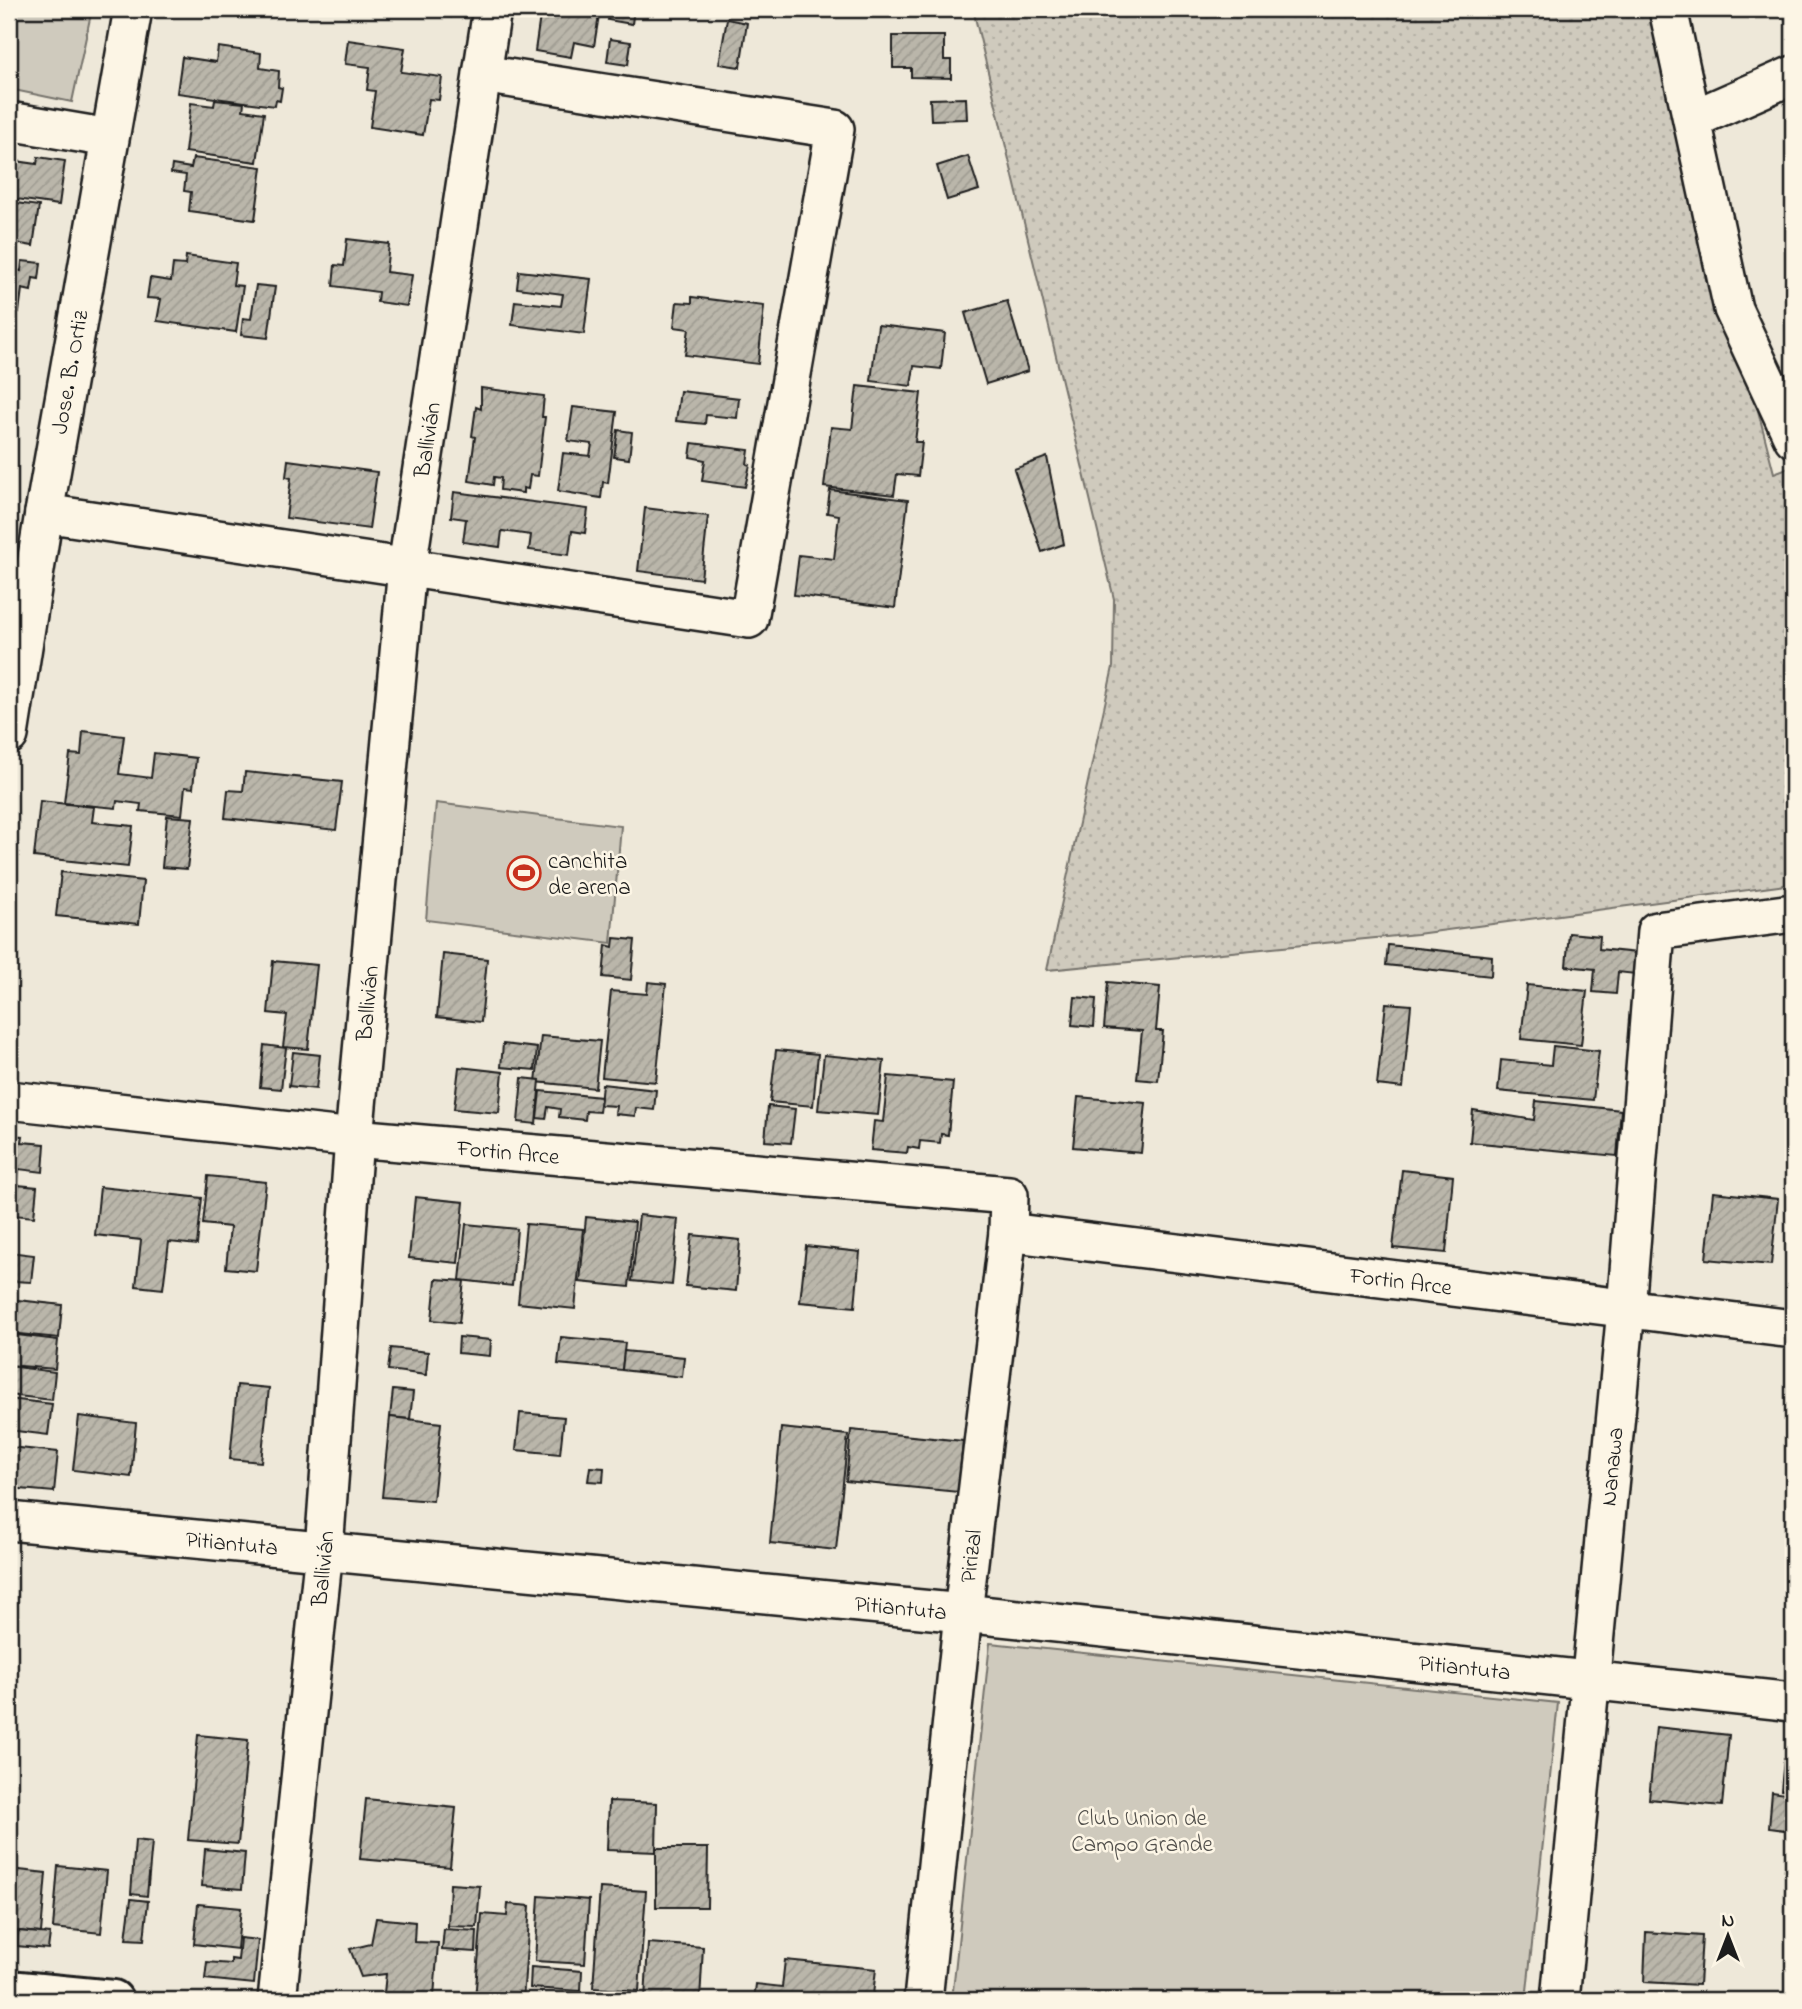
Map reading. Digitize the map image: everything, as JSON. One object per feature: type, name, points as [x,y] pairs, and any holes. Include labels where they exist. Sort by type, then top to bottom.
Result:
[{"type":"street","name":"Jose. B. Ortiz","points":[[9,735],[44,513],[132,9]]},
{"type":"street","name":"Ballivián","points":[[277,2000],[324,1550],[354,1138],[407,567],[492,9]]},
{"type":"street","points":[[1668,9],[1732,309],[1793,438]]},
{"type":"street","points":[[44,513],[749,619],[835,129],[482,74]]},
{"type":"street","points":[[1693,120],[1793,75]]},
{"type":"street","points":[[9,121],[109,138]]},
{"type":"street","name":"Nanawa","points":[[1560,2000],[1626,1308],[1656,931],[1793,913]]},
{"type":"street","name":"Fortin Arce","points":[[9,1100],[354,1138],[1009,1195]]},
{"type":"street","name":"Pirizal","points":[[923,2000],[963,1613],[1008,1233],[1009,1195]]},
{"type":"street","name":"Fortin Arce","points":[[1008,1233],[1793,1329]]},
{"type":"street","name":"Pitiantuta","points":[[9,1521],[963,1613],[1793,1702]]},
{"type":"street","points":[[9,1990],[113,2000]]},
{"type":"green space","points":[[9,9],[92,9],[72,102],[9,89]]},
{"type":"green space","points":[[973,9],[1655,9],[1774,473],[1793,466],[1793,884],[1417,934],[1047,970],[1113,667],[1114,599]]},
{"type":"green space","name":"canchita de arena","points":[[436,803],[621,826],[611,943],[426,920]]},
{"type":"green space","name":"Club Union de Campo Grande","points":[[990,1643],[1558,1703],[1526,2000],[952,2000]]},
{"type":"building","points":[[410,9],[452,9],[451,17]]},
{"type":"building","points":[[541,9],[600,9],[594,46],[574,42],[571,57],[535,51]]},
{"type":"building","points":[[610,9],[634,9],[632,24],[608,20]]},
{"type":"building","points":[[727,19],[747,23],[740,67],[719,64]]},
{"type":"building","points":[[893,36],[944,36],[944,60],[951,60],[951,78],[911,77],[911,68],[893,68]]},
{"type":"building","points":[[610,39],[631,42],[628,65],[607,62]]},
{"type":"building","points":[[348,40],[405,48],[401,72],[442,77],[439,100],[429,99],[423,135],[370,127],[375,91],[367,90],[370,67],[345,64]]},
{"type":"building","points":[[218,47],[261,53],[260,68],[279,71],[278,87],[282,88],[280,101],[276,100],[275,106],[177,93],[182,57],[216,62]]},
{"type":"building","points":[[966,98],[967,119],[931,120],[930,99]]},
{"type":"building","points":[[215,100],[244,103],[243,110],[264,113],[257,162],[185,152],[191,103],[214,106]]},
{"type":"building","points":[[968,156],[979,190],[947,200],[937,166]]},
{"type":"building","points":[[38,157],[65,161],[59,205],[9,198],[9,160],[37,164]]},
{"type":"building","points":[[193,158],[262,167],[255,220],[189,211],[191,192],[184,191],[186,175],[171,173],[172,165],[191,168]]},
{"type":"building","points":[[9,202],[39,206],[33,246],[9,242]]},
{"type":"building","points":[[347,239],[389,244],[386,272],[412,275],[407,306],[377,302],[378,292],[333,286],[335,265],[344,266]]},
{"type":"building","points":[[186,256],[236,263],[233,285],[243,286],[236,332],[157,321],[161,299],[147,298],[150,278],[171,281],[173,264],[185,265]]},
{"type":"building","points":[[22,261],[41,263],[39,279],[33,278],[31,291],[22,289],[19,312],[9,310],[9,269],[21,271]]},
{"type":"building","points":[[519,271],[591,279],[584,334],[512,325],[515,301],[561,306],[563,294],[517,288]]},
{"type":"building","points":[[256,285],[275,287],[268,338],[241,335],[243,318],[251,319]]},
{"type":"building","points":[[692,297],[764,306],[758,364],[685,355],[689,329],[674,327],[677,302],[692,303]]},
{"type":"building","points":[[1007,301],[1028,371],[986,384],[965,313]]},
{"type":"building","points":[[878,325],[945,333],[941,369],[914,366],[911,386],[871,381]]},
{"type":"building","points":[[857,386],[921,393],[915,442],[922,442],[918,476],[897,474],[894,495],[824,487],[831,427],[852,429]]},
{"type":"building","points":[[481,388],[544,396],[542,417],[545,417],[538,476],[530,475],[528,489],[523,488],[523,493],[500,490],[501,478],[494,477],[493,485],[469,481],[475,437],[472,436],[476,407],[481,409]]},
{"type":"building","points":[[680,391],[739,398],[737,418],[706,415],[705,424],[676,421]]},
{"type":"building","points":[[573,407],[617,412],[608,483],[603,482],[601,498],[558,491],[563,453],[590,456],[592,444],[568,441]]},
{"type":"building","points":[[618,430],[632,432],[629,459],[614,457]]},
{"type":"building","points":[[692,443],[749,450],[747,464],[750,465],[745,487],[702,481],[705,460],[690,457]]},
{"type":"building","points":[[1047,457],[1064,544],[1042,552],[1014,469]]},
{"type":"building","points":[[288,460],[377,472],[369,529],[286,518],[291,478],[286,477]]},
{"type":"building","points":[[830,490],[908,500],[895,608],[794,595],[799,555],[834,559],[839,515],[827,513]]},
{"type":"building","points":[[454,492],[588,509],[585,533],[572,531],[569,555],[529,550],[531,535],[502,531],[500,547],[463,542],[466,519],[451,517]]},
{"type":"building","points":[[645,508],[708,516],[701,579],[638,571]]},
{"type":"building","points":[[83,731],[124,736],[119,774],[151,778],[154,753],[196,758],[193,788],[185,787],[182,815],[140,811],[141,804],[117,801],[116,808],[64,803],[70,754],[81,755]]},
{"type":"building","points":[[245,772],[342,782],[336,830],[225,818],[228,790],[243,791]]},
{"type":"building","points":[[40,801],[94,807],[92,822],[133,826],[128,867],[34,857]]},
{"type":"building","points":[[167,816],[193,818],[187,869],[162,867]]},
{"type":"building","points":[[61,872],[143,881],[139,924],[56,916]]},
{"type":"building","points":[[1569,933],[1600,936],[1599,949],[1637,953],[1635,974],[1618,972],[1616,994],[1593,992],[1595,969],[1566,966]]},
{"type":"building","points":[[614,938],[635,940],[631,980],[603,977],[606,945],[613,947]]},
{"type":"building","points":[[1388,945],[1492,956],[1491,976],[1386,965]]},
{"type":"building","points":[[443,954],[487,959],[481,1022],[437,1017]]},
{"type":"building","points":[[273,961],[317,965],[308,1049],[283,1047],[287,1015],[268,1013]]},
{"type":"building","points":[[648,982],[666,984],[656,1082],[602,1077],[611,991],[647,994]]},
{"type":"building","points":[[1108,982],[1160,987],[1156,1031],[1163,1031],[1158,1081],[1137,1079],[1142,1031],[1104,1028]]},
{"type":"building","points":[[1527,985],[1587,991],[1581,1045],[1521,1039]]},
{"type":"building","points":[[1075,997],[1096,999],[1094,1027],[1072,1025]]},
{"type":"building","points":[[1386,1003],[1411,1005],[1403,1088],[1377,1085]]},
{"type":"building","points":[[541,1036],[600,1041],[595,1088],[536,1082]]},
{"type":"building","points":[[503,1044],[537,1048],[535,1070],[501,1067]]},
{"type":"building","points":[[264,1045],[286,1048],[281,1089],[260,1087]]},
{"type":"building","points":[[1553,1046],[1599,1051],[1593,1100],[1498,1091],[1501,1060],[1551,1065]]},
{"type":"building","points":[[776,1050],[818,1054],[813,1106],[770,1102]]},
{"type":"building","points":[[293,1052],[320,1055],[316,1089],[289,1086]]},
{"type":"building","points":[[824,1055],[884,1061],[878,1115],[818,1110]]},
{"type":"building","points":[[459,1067],[503,1072],[499,1113],[454,1109]]},
{"type":"building","points":[[888,1076],[953,1082],[948,1135],[941,1134],[940,1143],[920,1141],[919,1149],[908,1147],[907,1153],[871,1150],[874,1121],[883,1122]]},
{"type":"building","points":[[522,1078],[540,1080],[536,1124],[518,1122]]},
{"type":"building","points":[[602,1084],[656,1090],[654,1110],[636,1108],[635,1116],[615,1114],[616,1106],[600,1105]]},
{"type":"building","points":[[540,1091],[601,1097],[599,1112],[586,1111],[585,1120],[559,1117],[560,1109],[548,1107],[546,1119],[537,1118]]},
{"type":"building","points":[[1078,1097],[1146,1103],[1141,1153],[1073,1147]]},
{"type":"building","points":[[1536,1101],[1621,1110],[1617,1156],[1470,1142],[1473,1110],[1534,1120]]},
{"type":"building","points":[[768,1106],[795,1109],[791,1143],[765,1141]]},
{"type":"building","points":[[9,1135],[23,1136],[22,1142],[45,1144],[43,1172],[19,1169],[18,1185],[37,1187],[34,1217],[14,1215],[13,1222],[9,1221]]},
{"type":"building","points":[[1402,1170],[1453,1176],[1446,1253],[1393,1248]]},
{"type":"building","points":[[208,1176],[266,1182],[256,1271],[226,1268],[230,1227],[203,1224]]},
{"type":"building","points":[[100,1187],[202,1198],[197,1245],[169,1242],[163,1289],[136,1286],[141,1240],[95,1235]]},
{"type":"building","points":[[1713,1192],[1778,1199],[1771,1265],[1706,1259]]},
{"type":"building","points":[[415,1197],[464,1202],[458,1263],[409,1258]]},
{"type":"building","points":[[639,1215],[678,1219],[672,1285],[632,1281]]},
{"type":"building","points":[[586,1217],[635,1222],[629,1287],[580,1282]]},
{"type":"building","points":[[466,1224],[517,1229],[512,1286],[460,1280]]},
{"type":"building","points":[[526,1224],[583,1229],[575,1309],[518,1303]]},
{"type":"building","points":[[692,1235],[740,1240],[736,1291],[686,1286]]},
{"type":"building","points":[[806,1246],[860,1252],[855,1307],[800,1302]]},
{"type":"building","points":[[9,1252],[34,1255],[31,1282],[13,1281],[11,1299]]},
{"type":"building","points":[[436,1279],[464,1281],[459,1323],[432,1320]]},
{"type":"building","points":[[9,1299],[62,1305],[59,1338],[9,1333]]},
{"type":"building","points":[[9,1334],[58,1340],[55,1369],[9,1365]]},
{"type":"building","points":[[459,1337],[491,1340],[490,1356],[458,1353]]},
{"type":"building","points":[[561,1337],[625,1343],[622,1370],[558,1364]]},
{"type":"building","points":[[391,1348],[428,1352],[426,1375],[388,1370]]},
{"type":"building","points":[[624,1351],[684,1357],[682,1377],[622,1370]]},
{"type":"building","points":[[9,1366],[55,1372],[52,1400],[9,1395]]},
{"type":"building","points":[[237,1385],[269,1388],[261,1462],[230,1459]]},
{"type":"building","points":[[393,1390],[413,1392],[410,1419],[390,1417]]},
{"type":"building","points":[[9,1399],[52,1404],[48,1435],[9,1430]]},
{"type":"building","points":[[520,1413],[564,1417],[560,1454],[516,1450]]},
{"type":"building","points":[[79,1416],[136,1423],[131,1477],[73,1470]]},
{"type":"building","points":[[390,1417],[441,1423],[433,1501],[382,1497]]},
{"type":"building","points":[[781,1428],[848,1435],[836,1550],[770,1543]]},
{"type":"building","points":[[851,1430],[963,1441],[958,1492],[846,1481]]},
{"type":"building","points":[[9,1447],[58,1452],[54,1492],[9,1488]]},
{"type":"building","points":[[590,1467],[604,1468],[603,1482],[588,1481]]},
{"type":"building","points":[[1656,1727],[1729,1735],[1722,1806],[1649,1799]]},
{"type":"building","points":[[198,1735],[248,1740],[238,1844],[188,1840]]},
{"type":"building","points":[[1784,1759],[1793,1760],[1793,1791],[1781,1790]]},
{"type":"building","points":[[1772,1792],[1793,1795],[1793,1831],[1769,1828]]},
{"type":"building","points":[[366,1799],[456,1808],[450,1867],[360,1859]]},
{"type":"building","points":[[609,1801],[657,1803],[656,1852],[607,1850]]},
{"type":"building","points":[[135,1840],[152,1842],[147,1896],[131,1894]]},
{"type":"building","points":[[656,1848],[708,1848],[707,1907],[656,1907]]},
{"type":"building","points":[[205,1849],[245,1853],[242,1889],[202,1886]]},
{"type":"building","points":[[58,1866],[107,1871],[101,1933],[53,1928]]},
{"type":"building","points":[[10,1869],[46,1873],[41,1933],[9,1930]]},
{"type":"building","points":[[450,1884],[480,1886],[477,1927],[448,1926]]},
{"type":"building","points":[[600,1888],[646,1891],[639,1991],[593,1988]]},
{"type":"building","points":[[539,1896],[589,1900],[585,1964],[535,1961]]},
{"type":"building","points":[[131,1899],[148,1901],[144,1940],[126,1939]]},
{"type":"building","points":[[198,1904],[241,1908],[237,1949],[194,1944]]},
{"type":"building","points":[[508,1904],[530,1906],[523,2000],[475,2000],[482,1914],[507,1916]]},
{"type":"building","points":[[376,1918],[415,1922],[414,1942],[438,1943],[434,1997],[384,1993],[386,1974],[361,1977],[350,1949],[371,1944]]},
{"type":"building","points":[[444,1929],[477,1931],[476,1952],[442,1950]]},
{"type":"building","points":[[18,1931],[50,1934],[48,1949],[17,1946]]},
{"type":"building","points":[[1646,1932],[1702,1936],[1699,1985],[1644,1982]]},
{"type":"building","points":[[240,1938],[258,1940],[254,1984],[205,1979],[207,1962],[231,1964],[231,1959],[238,1960]]},
{"type":"building","points":[[648,1943],[703,1947],[700,2000],[645,2000]]},
{"type":"building","points":[[785,1960],[876,1969],[873,1995],[894,2000],[754,2000],[756,1984],[782,1987]]},
{"type":"building","points":[[531,1967],[582,1971],[581,1991],[530,1988]]},
{"type":"building","points":[[1656,1998],[1691,2000],[1656,2000]]},
{"type":"place","name":"canchita de arena","points":[[524,873]]}]
